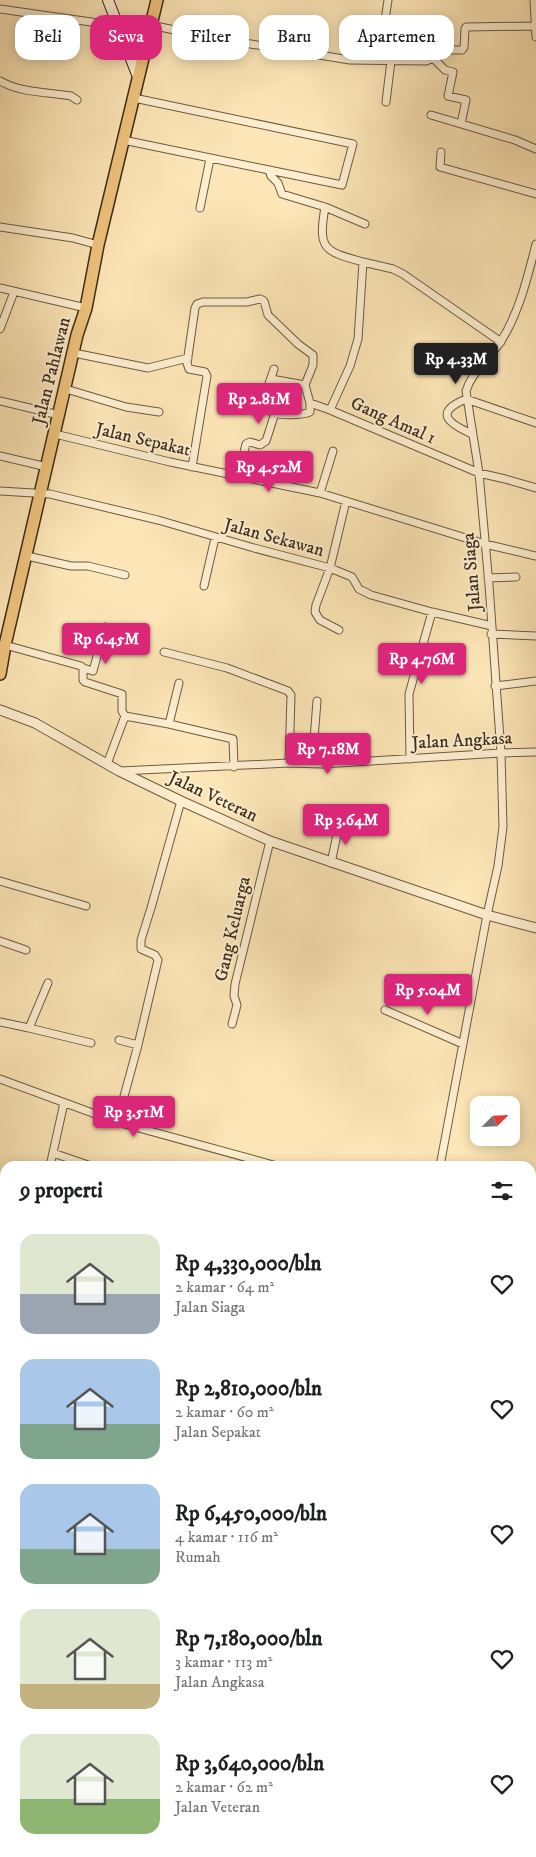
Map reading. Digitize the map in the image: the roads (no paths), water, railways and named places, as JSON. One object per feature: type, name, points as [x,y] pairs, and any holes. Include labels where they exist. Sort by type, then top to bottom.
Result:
[{"type":"main road","points":[[108,0],[114,15]]},
{"type":"main road","name":"Jalan Pahlawan","points":[[153,15],[157,0]]},
{"type":"main road","points":[[132,60],[138,77]]},
{"type":"main road","name":"Jalan Pahlawan","points":[[0,674],[1,660],[27,556],[77,336],[86,308],[98,245],[141,60]]},
{"type":"street","points":[[386,15],[388,0]]},
{"type":"street","points":[[534,0],[536,37]]},
{"type":"street","points":[[0,8],[90,22]]},
{"type":"street","points":[[454,50],[462,50],[466,26],[535,26]]},
{"type":"street","points":[[162,27],[207,37],[339,59]]},
{"type":"street","points":[[379,60],[418,62],[429,60]]},
{"type":"street","points":[[435,60],[445,70],[453,72],[448,96],[466,100],[462,119]]},
{"type":"street","points":[[386,102],[391,61]]},
{"type":"street","points":[[0,81],[8,86],[24,90],[71,96],[76,100]]},
{"type":"street","points":[[123,140],[342,186],[353,144],[134,98]]},
{"type":"street","points":[[431,115],[515,140],[536,149]]},
{"type":"street","points":[[441,152],[440,167],[536,194]]},
{"type":"street","points":[[200,208],[210,159]]},
{"type":"street","points":[[268,170],[278,183],[282,194],[325,207],[365,224]]},
{"type":"street","points":[[325,207],[322,236],[326,247],[336,255],[393,269],[403,274],[501,342]]},
{"type":"street","points":[[0,227],[73,238],[98,245]]},
{"type":"street","name":"Jalan Siaga","points":[[441,1161],[502,842],[500,753],[492,626],[479,473],[466,392],[471,379],[501,342],[520,298],[536,244]]},
{"type":"street","name":"Gang Amal 1","points":[[362,262],[358,339],[350,366],[330,410],[479,473],[536,488]]},
{"type":"street","points":[[0,288],[86,308]]},
{"type":"street","points":[[0,329],[14,292]]},
{"type":"street","points":[[192,466],[208,376],[205,372],[189,369],[186,363],[197,304],[203,302],[247,302],[260,299],[266,303],[268,315],[298,344],[313,355],[313,365],[306,385],[310,412],[306,414],[293,413],[282,415],[275,413],[250,401],[252,392]]},
{"type":"street","points":[[74,353],[148,368],[188,358]]},
{"type":"street","points":[[261,407],[274,369]]},
{"type":"street","points":[[271,379],[306,385]]},
{"type":"street","points":[[66,389],[126,407],[159,412]]},
{"type":"street","points":[[472,434],[450,422],[447,416],[451,408],[466,399],[536,422]]},
{"type":"street","points":[[0,401],[59,415]]},
{"type":"street","points":[[310,403],[330,410]]},
{"type":"street","points":[[238,476],[246,444],[250,442],[260,445],[266,441],[275,413]]},
{"type":"street","name":"Jalan Sepakat","points":[[55,434],[320,493],[484,544],[536,556]]},
{"type":"street","points":[[320,493],[333,451]]},
{"type":"street","points":[[0,456],[47,468]]},
{"type":"street","name":"Jalan Sekawan","points":[[0,491],[50,494],[158,520],[215,538],[330,568],[352,577],[362,592],[432,612],[492,626]]},
{"type":"street","points":[[339,630],[320,620],[315,612],[330,568],[346,501]]},
{"type":"street","points":[[204,586],[215,538]]},
{"type":"street","points":[[27,556],[71,566],[88,566],[125,575]]},
{"type":"street","points":[[488,578],[516,577]]},
{"type":"street","points":[[410,759],[409,694],[432,612]]},
{"type":"street","points":[[5,645],[70,662],[93,671],[105,627]]},
{"type":"street","points":[[492,634],[536,636]]},
{"type":"street","points":[[164,652],[227,668],[288,691],[291,695],[289,764]]},
{"type":"street","points":[[83,668],[83,680],[85,682],[122,694],[122,711],[125,716],[233,739],[234,766]]},
{"type":"street","points":[[495,686],[536,681]]},
{"type":"street","points":[[168,724],[179,684]]},
{"type":"street","points":[[317,701],[314,739],[320,747],[322,764]]},
{"type":"street","name":"Jalan Veteran","points":[[0,710],[35,723],[119,771],[180,801],[270,841],[487,915],[536,928]]},
{"type":"street","points":[[107,764],[125,716]]},
{"type":"street","name":"Jalan Angkasa","points":[[119,771],[322,764],[536,752]]},
{"type":"street","points":[[116,1122],[138,1045],[158,960],[155,955],[141,949],[141,940],[180,801]]},
{"type":"street","points":[[331,862],[339,825]]},
{"type":"street","name":"Gang Keluarga","points":[[232,1024],[237,1005],[234,996],[235,984],[270,841]]},
{"type":"street","points":[[0,881],[86,906]]},
{"type":"street","points":[[0,941],[26,950]]},
{"type":"street","points":[[30,1028],[48,983]]},
{"type":"street","points":[[385,1010],[463,1044]]},
{"type":"street","points":[[0,1022],[91,1043]]},
{"type":"street","points":[[119,1040],[138,1045]]},
{"type":"street","points":[[0,1079],[116,1122],[257,1161]]},
{"type":"street","points":[[52,1161],[64,1103]]},
{"type":"street","points":[[54,1153],[77,1161]]}]
